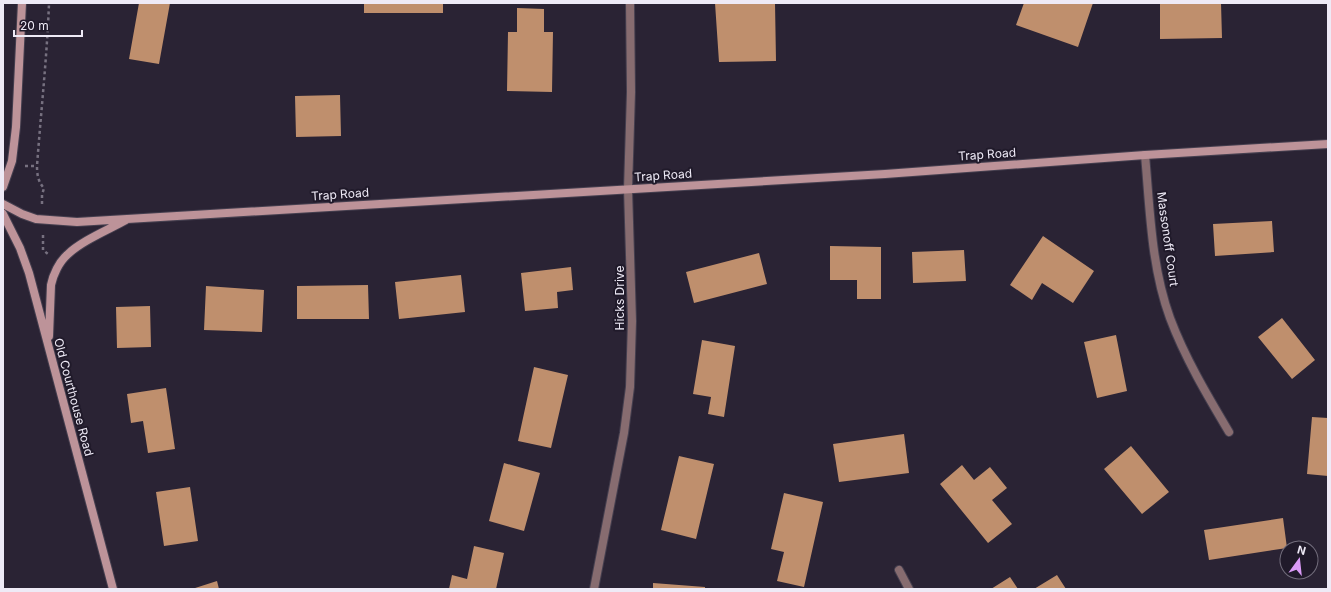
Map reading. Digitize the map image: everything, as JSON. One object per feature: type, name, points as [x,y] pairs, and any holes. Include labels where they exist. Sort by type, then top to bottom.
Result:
[{"type":"main road","points":[[3,187],[12,161],[15,140],[22,3]]},
{"type":"main road","name":"Trap Road","points":[[3,204],[28,217],[42,220],[77,222],[885,174],[1145,155],[1328,144]]},
{"type":"main road","name":"Old Courthouse Road","points":[[3,214],[24,257],[49,345],[113,589]]},
{"type":"main road","points":[[49,345],[51,286],[53,278],[61,263],[74,249],[128,219]]},
{"type":"street","name":"Hicks Drive","points":[[594,589],[624,434],[630,387],[632,321],[628,189],[631,92],[630,3]]},
{"type":"street","name":"Massonoff Court","points":[[1145,155],[1152,232],[1158,274],[1170,316],[1185,356],[1228,432]]},
{"type":"street","points":[[899,570],[909,589]]},
{"type":"path","points":[[48,3],[47,44],[37,174],[40,184],[44,188],[42,195],[43,250],[61,263]]},
{"type":"building","points":[[139,3],[170,3],[159,64],[129,59]]},
{"type":"building","points":[[364,3],[443,3],[443,13],[364,13]]},
{"type":"building","points":[[715,3],[775,3],[776,61],[719,62]]},
{"type":"building","points":[[1024,3],[1093,3],[1078,47],[1016,25]]},
{"type":"building","points":[[1160,3],[1221,3],[1222,38],[1160,39]]},
{"type":"building","points":[[517,8],[544,9],[544,32],[553,32],[552,92],[507,91],[508,32],[517,32]]},
{"type":"building","points":[[340,95],[341,136],[296,137],[295,96]]},
{"type":"building","points":[[1272,221],[1274,252],[1215,256],[1213,224]]},
{"type":"building","points":[[1043,236],[1094,271],[1073,303],[1042,283],[1032,300],[1010,285]]},
{"type":"building","points":[[830,246],[881,247],[881,299],[857,299],[857,280],[830,280]]},
{"type":"building","points":[[964,250],[966,281],[913,283],[912,252]]},
{"type":"building","points":[[759,253],[767,284],[694,303],[686,272]]},
{"type":"building","points":[[571,267],[573,290],[557,292],[558,308],[525,311],[521,273]]},
{"type":"building","points":[[461,275],[465,312],[399,319],[395,282]]},
{"type":"building","points":[[368,285],[369,319],[297,319],[297,286]]},
{"type":"building","points":[[206,286],[264,290],[262,332],[204,330]]},
{"type":"building","points":[[150,306],[151,347],[117,348],[116,307]]},
{"type":"building","points":[[1282,318],[1315,360],[1292,379],[1258,337]]},
{"type":"building","points":[[1116,335],[1127,391],[1097,398],[1084,342]]},
{"type":"building","points":[[702,340],[735,346],[724,417],[708,414],[711,397],[693,394]]},
{"type":"building","points":[[534,367],[568,375],[551,448],[518,441]]},
{"type":"building","points":[[166,388],[175,449],[148,453],[143,421],[131,423],[127,394]]},
{"type":"building","points":[[1312,417],[1328,418],[1328,476],[1307,474]]},
{"type":"building","points":[[904,434],[909,473],[839,482],[833,444]]},
{"type":"building","points":[[1131,446],[1169,492],[1142,514],[1104,469]]},
{"type":"building","points":[[679,456],[714,464],[696,539],[661,530]]},
{"type":"building","points":[[504,463],[540,473],[524,531],[489,521]]},
{"type":"building","points":[[962,465],[974,480],[990,467],[1007,488],[992,500],[1012,524],[988,543],[940,484]]},
{"type":"building","points":[[190,487],[198,541],[164,546],[156,492]]},
{"type":"building","points":[[784,493],[823,502],[804,587],[777,581],[784,552],[771,549]]},
{"type":"building","points":[[1283,518],[1286,540],[1279,540],[1279,549],[1209,560],[1204,530]]},
{"type":"building","points":[[474,546],[504,553],[496,589],[449,589],[452,575],[467,579]]},
{"type":"building","points":[[1057,575],[1066,589],[1034,589]]},
{"type":"building","points":[[1010,577],[1018,589],[991,589]]},
{"type":"building","points":[[217,581],[219,589],[192,589]]},
{"type":"building","points":[[653,583],[705,587],[705,589],[653,589]]}]
